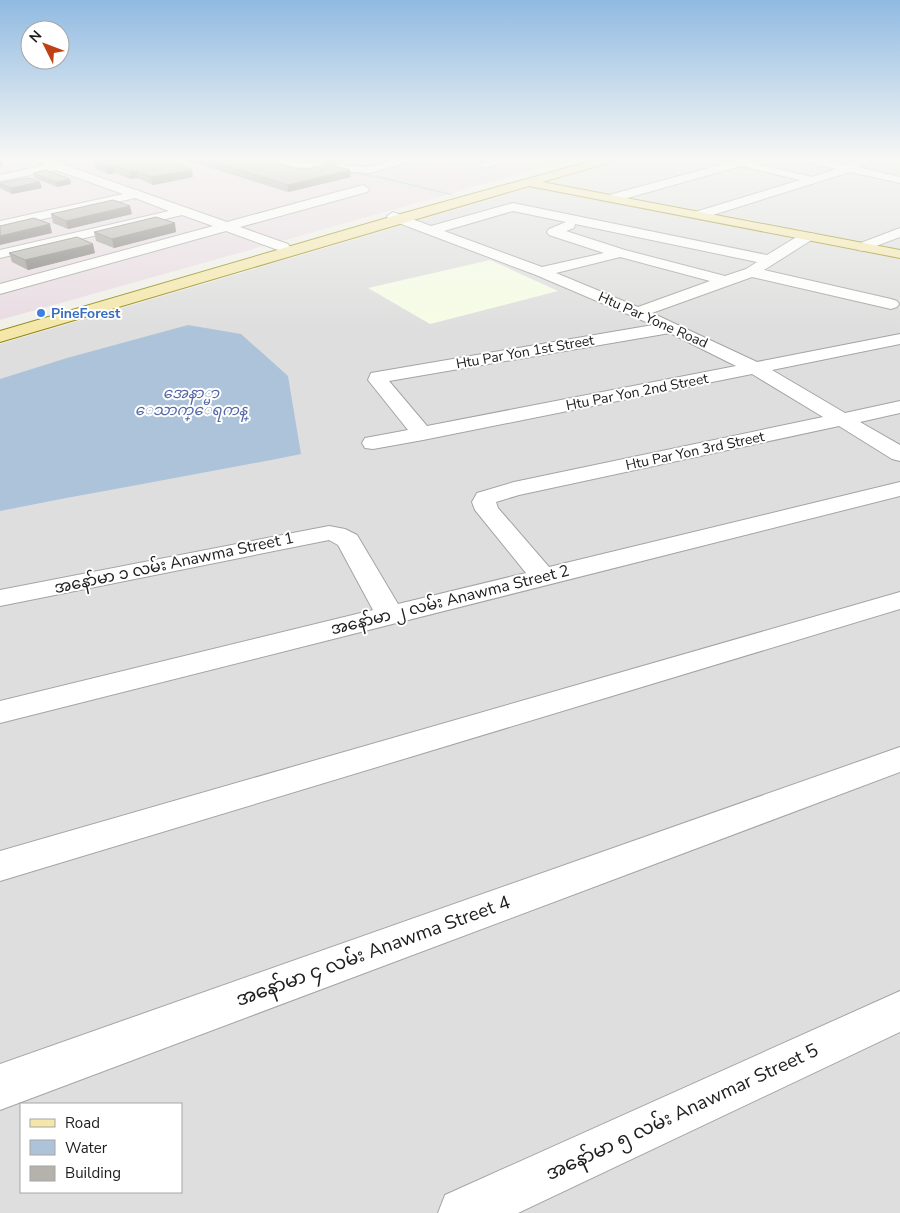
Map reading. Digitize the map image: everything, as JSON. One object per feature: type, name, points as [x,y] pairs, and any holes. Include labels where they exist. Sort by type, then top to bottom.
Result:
[{"type":"main road","points":[[0,337],[398,217]]},
{"type":"main road","points":[[708,217],[900,254]]},
{"type":"main road","points":[[0,327],[288,249]]},
{"type":"street","points":[[0,225],[37,217]]},
{"type":"street","points":[[0,254],[160,217]]},
{"type":"street","points":[[199,217],[288,249]]},
{"type":"street","points":[[0,289],[265,217]]},
{"type":"street","name":"Htu Par Yone Road","points":[[398,217],[541,272],[672,327],[757,369],[900,454]]},
{"type":"street","points":[[431,230],[479,217]]},
{"type":"street","points":[[564,217],[769,260]]},
{"type":"street","points":[[607,225],[627,217]]},
{"type":"street","points":[[582,220],[554,232],[620,253],[728,281]]},
{"type":"street","points":[[863,247],[900,232]]},
{"type":"street","points":[[541,272],[620,253],[657,236]]},
{"type":"street","points":[[639,312],[751,272],[808,236]]},
{"type":"street","points":[[751,272],[891,304]]},
{"type":"street","name":"Htu Par Yon 1st Street","points":[[423,434],[378,378],[672,327]]},
{"type":"street","name":"Htu Par Yon 2nd Street","points":[[373,443],[757,369],[900,339]]},
{"type":"street","name":"Htu Par Yon 3rd Street","points":[[543,577],[487,510],[484,502],[490,495],[900,407]]},
{"type":"street","name":"အနော်မာ ၂ လမ်း Anawma Street 2","points":[[0,712],[900,489]]},
{"type":"street","name":"အနော်မာ ၁ လမ်း Anawma Street 1","points":[[0,598],[318,533],[336,534],[348,540],[390,615]]},
{"type":"street","points":[[0,866],[900,600]]},
{"type":"street","name":"အနော်မာ ၄ လမ်း Anawma Street 4","points":[[0,1087],[900,759]]},
{"type":"street","name":"အနော်မာ ၅ လမ်း Anawmar Street 5","points":[[463,1213],[900,1011]]},
{"type":"shaded area","points":[[0,217],[368,217],[0,320]]},
{"type":"shaded area","points":[[432,217],[683,217],[900,259],[900,1213],[0,1213],[0,344]]},
{"type":"shaded area","points":[[721,217],[900,217],[900,251]]},
{"type":"shaded area","points":[[490,260],[558,291],[430,324],[368,288]]},
{"type":"water","name":"အေနာ္မာ ေသာက္ေရကန္","points":[[188,325],[241,334],[288,376],[301,454],[0,511],[0,379],[67,358]]},
{"type":"building","points":[[57,217],[85,217],[66,221]]},
{"type":"building","points":[[156,217],[175,223],[112,239],[94,232]]},
{"type":"building","points":[[34,218],[50,224],[0,236],[0,226]]},
{"type":"building","points":[[77,237],[93,244],[25,260],[9,253]]},
{"type":"place","name":"PineForest","points":[[41,313]]}]
